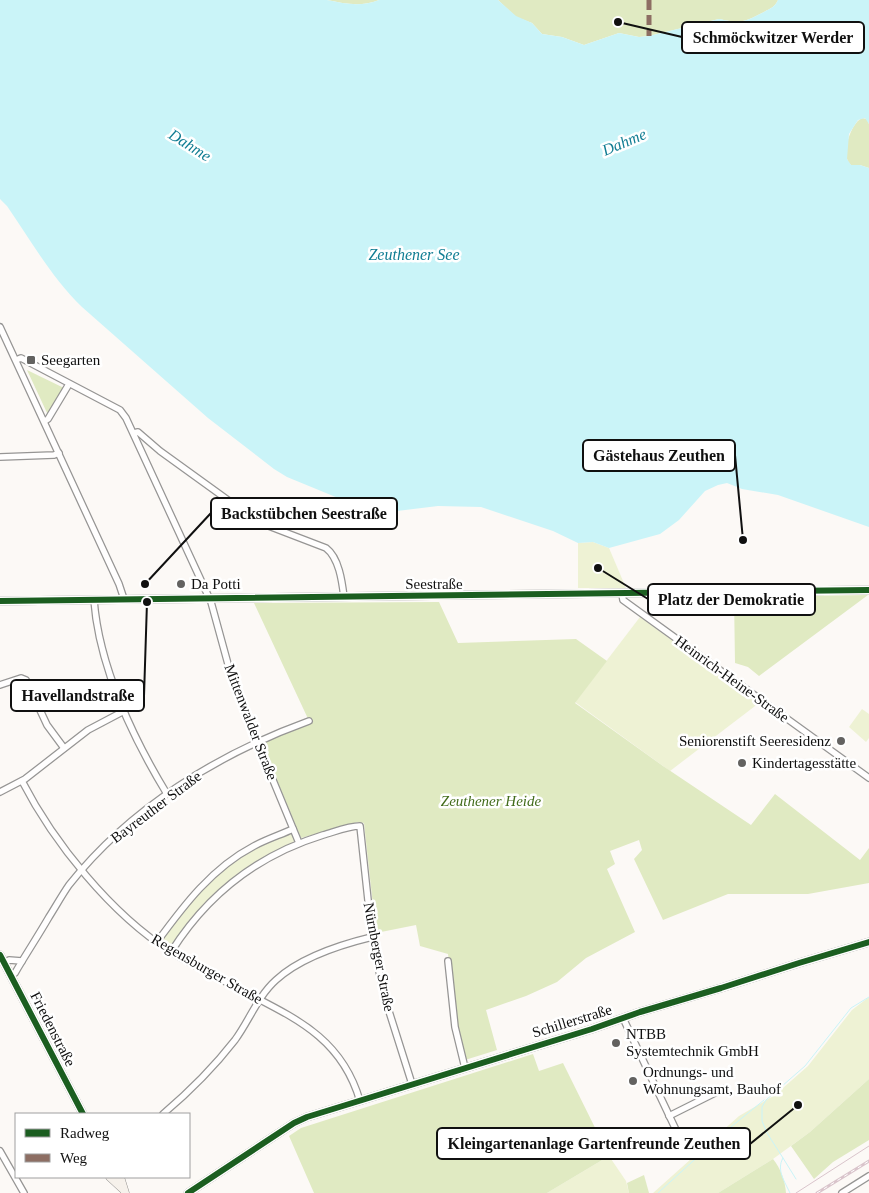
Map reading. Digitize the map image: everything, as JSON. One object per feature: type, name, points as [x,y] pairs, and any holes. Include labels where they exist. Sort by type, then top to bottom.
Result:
[{"type":"street","points":[[0,327],[123,592],[124,599]]},
{"type":"street","name":"Mittenwalder Straße","points":[[16,360],[21,358],[120,410],[126,418],[209,598],[234,686],[299,842]]},
{"type":"street","points":[[45,421],[69,384]]},
{"type":"street","points":[[134,433],[138,432],[160,451],[250,516],[266,525],[332,552],[341,577],[344,596]]},
{"type":"street","points":[[0,457],[54,455],[59,452]]},
{"type":"street","name":"Seestraße","points":[[0,601],[869,590]]},
{"type":"street","name":"Heinrich-Heine-Straße","points":[[622,594],[623,600],[869,778]]},
{"type":"street","points":[[94,600],[105,656],[124,711],[146,758],[167,794]]},
{"type":"street","points":[[0,685],[21,678],[26,680],[47,725],[64,748]]},
{"type":"street","points":[[0,792],[22,781],[88,730],[124,711]]},
{"type":"street","name":"Bayreuther Straße","points":[[5,967],[15,972],[68,887],[82,869],[126,826],[167,794],[220,760],[276,733],[309,721]]},
{"type":"street","name":"Regensburger Straße","points":[[22,781],[43,817],[82,869],[116,906],[171,952],[304,1024],[325,1041],[340,1058],[352,1079],[360,1101]]},
{"type":"street","name":"Nürnberger Straße","points":[[299,842],[360,826],[372,937],[387,1005],[412,1084]]},
{"type":"street","points":[[157,942],[196,892],[214,874],[254,846],[293,830]]},
{"type":"street","points":[[171,952],[197,916],[224,888],[252,867],[299,842]]},
{"type":"street","points":[[164,1113],[197,1084],[234,1041],[274,982],[300,963],[345,944],[372,937]]},
{"type":"street","name":"Schillerstraße","points":[[188,1193],[307,1117],[869,942]]},
{"type":"street","points":[[5,967],[9,960],[22,961]]},
{"type":"street","points":[[448,961],[455,1027],[465,1068]]},
{"type":"street","name":"Friedenstraße","points":[[5,967],[81,1113]]},
{"type":"street","name":"Schillerstraße","points":[[623,1018],[685,1149]]},
{"type":"street","points":[[669,1116],[723,1089]]},
{"type":"street","points":[[0,1151],[15,1177]]},
{"type":"street","points":[[842,1193],[869,1176]]},
{"type":"street","points":[[15,1178],[24,1193]]},
{"type":"street","points":[[111,1178],[124,1190]]},
{"type":"street","points":[[120,1178],[124,1190]]},
{"type":"green space","points":[[327,0],[379,0],[360,4],[347,4]]},
{"type":"green space","points":[[498,0],[778,0],[771,8],[743,21],[719,19],[639,37],[619,33],[584,45],[562,37],[542,34],[532,23],[516,17]]},
{"type":"green space","points":[[862,118],[867,119],[869,124],[869,168],[851,165],[846,155],[850,133]]},
{"type":"green space","points":[[27,370],[64,388],[48,415]]},
{"type":"green space","points":[[593,542],[609,548],[626,588],[578,588],[578,543]]},
{"type":"green space","points":[[868,595],[759,676],[748,667],[735,663],[734,597]]},
{"type":"green space","name":"Zeuthener Heide","points":[[439,602],[458,643],[576,639],[607,661],[575,703],[663,766],[751,825],[775,794],[860,860],[869,848],[869,883],[808,894],[728,894],[663,920],[634,859],[642,850],[639,840],[610,851],[615,864],[607,869],[635,932],[586,958],[557,982],[526,996],[486,1010],[497,1050],[465,1060],[458,1033],[448,954],[420,946],[416,925],[376,933],[364,823],[358,822],[301,838],[261,742],[310,723],[254,603]]},
{"type":"green space","points":[[640,617],[759,703],[670,771],[575,702]]},
{"type":"green space","points":[[862,709],[869,714],[869,738],[866,742],[849,727]]},
{"type":"green space","points":[[292,833],[295,841],[262,859],[212,896],[170,947],[160,941],[191,901],[228,866],[241,856],[260,846]]},
{"type":"green space","points":[[869,997],[869,1079],[810,1132],[773,1159],[718,1193],[653,1193],[739,1116],[775,1095],[808,1066],[852,1010]]},
{"type":"green space","points":[[533,1054],[539,1071],[563,1063],[609,1156],[547,1193],[314,1193],[289,1136],[301,1128]]},
{"type":"green space","points":[[869,1079],[869,1140],[833,1162],[814,1179],[791,1146],[810,1132]]},
{"type":"green space","points":[[609,1156],[626,1181],[629,1193],[547,1193]]},
{"type":"green space","points":[[773,1159],[782,1175],[786,1193],[718,1193]]},
{"type":"green space","points":[[644,1175],[649,1193],[629,1193],[627,1183]]},
{"type":"water","name":"Zeuthener See","points":[[0,0],[327,0],[347,4],[360,4],[379,0],[498,0],[516,16],[532,23],[542,34],[562,37],[584,45],[619,33],[639,37],[719,19],[743,21],[771,8],[778,0],[869,0],[869,124],[865,118],[858,120],[849,134],[847,159],[851,165],[869,168],[869,527],[778,495],[742,489],[727,483],[705,491],[679,520],[660,534],[609,548],[593,542],[578,543],[553,531],[481,507],[438,506],[397,511],[360,507],[287,477],[208,418],[82,307],[51,272],[7,206],[0,199]]},
{"type":"waterway","points":[[790,1193],[780,1167],[783,1158],[767,1133],[762,1121],[762,1107],[766,1100],[805,1066],[851,1008],[869,997]]},
{"type":"waterway","points":[[658,1193],[726,1131],[764,1100]]},
{"type":"waterway","points":[[783,1158],[796,1179]]},
{"type":"tram line","points":[[796,1193],[869,1146]]},
{"type":"railway","points":[[817,1193],[869,1161]]},
{"type":"marked path","points":[[649,0],[649,36]]},
{"type":"cycle path","points":[[0,601],[869,590]]},
{"type":"cycle path","points":[[188,1193],[294,1123],[307,1117],[869,942]]},
{"type":"cycle path","points":[[0,955],[82,1113]]},
{"type":"place","name":"Schmöckwitzer Werder","points":[[618,22]]},
{"type":"place","name":"Seegarten","points":[[31,360]]},
{"type":"place","name":"Gästehaus Zeuthen","points":[[743,540]]},
{"type":"place","name":"Platz der Demokratie","points":[[598,568]]},
{"type":"place","name":"Backstübchen Seestraße","points":[[145,584]]},
{"type":"place","name":"Da Potti","points":[[181,584]]},
{"type":"place","name":"Havellandstraße","points":[[147,602]]},
{"type":"place","name":"Seniorenstift Seeresidenz","points":[[841,741]]},
{"type":"place","name":"Kindertagesstätte","points":[[742,763]]},
{"type":"place","name":"NTBB Systemtechnik GmbH","points":[[616,1043]]},
{"type":"place","name":"Ordnungs- und Wohnungsamt, Bauhof","points":[[633,1081]]},
{"type":"place","name":"Kleingartenanlage Gartenfreunde Zeuthen","points":[[798,1105]]},
{"type":"water label","name":"Dahme","points":[[624,142]]},
{"type":"water label","name":"Dahme","points":[[190,145]]}]
